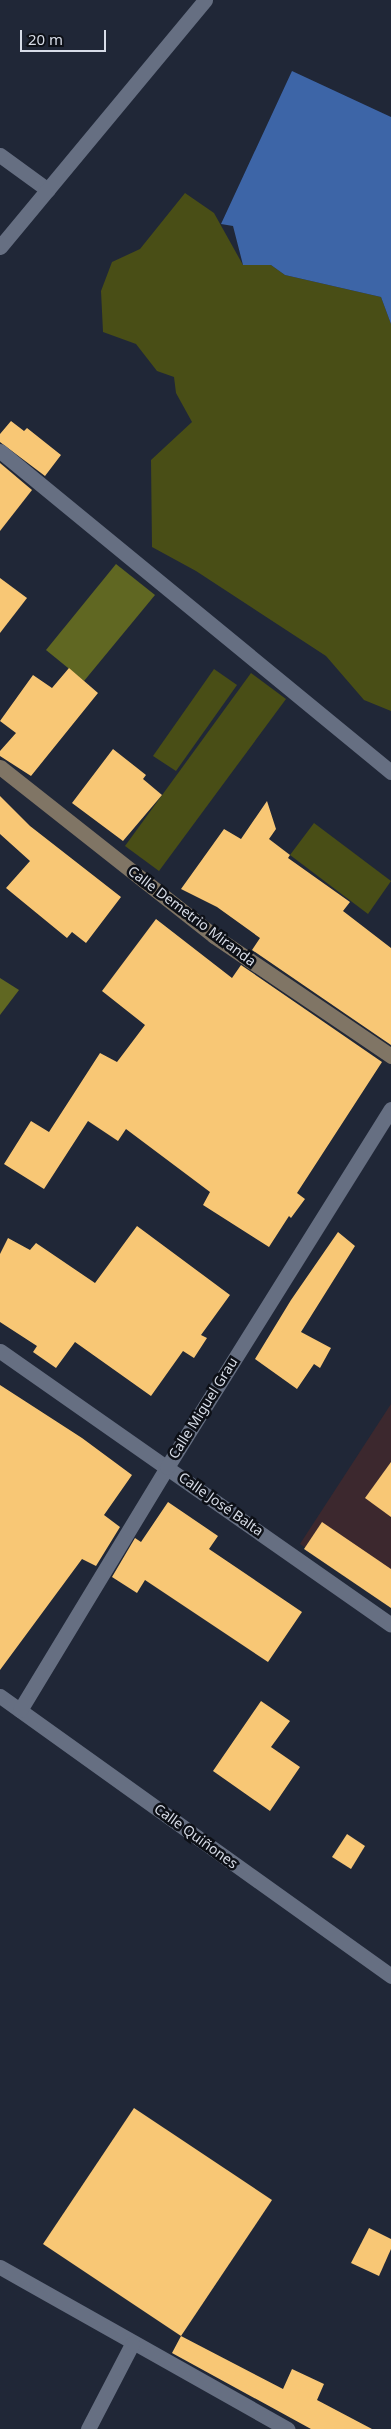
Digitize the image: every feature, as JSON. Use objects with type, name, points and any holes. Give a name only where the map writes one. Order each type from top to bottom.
[{"type":"main road","name":"Calle Demetrio Miranda","points":[[0,767],[214,936],[391,1056]]},
{"type":"street","points":[[0,247],[205,0]]},
{"type":"street","points":[[0,155],[48,190]]},
{"type":"street","points":[[0,451],[391,772]]},
{"type":"street","name":"Calle Miguel Grau","points":[[20,1710],[167,1466],[391,1109]]},
{"type":"street","name":"Calle José Balta","points":[[0,1351],[167,1466],[391,1625]]},
{"type":"street","name":"Calle Quiñones","points":[[0,1696],[391,1976]]},
{"type":"street","points":[[0,2267],[132,2344],[288,2429]]},
{"type":"street","points":[[88,2429],[132,2344]]},
{"type":"shaded area","points":[[391,1404],[391,1606],[300,1544]]},
{"type":"green space","points":[[185,193],[214,213],[243,265],[271,265],[285,275],[381,297],[391,324],[391,711],[364,700],[326,656],[196,571],[152,547],[151,460],[192,422],[176,393],[174,377],[157,371],[136,344],[103,332],[101,291],[112,262],[140,249]]},
{"type":"green space","points":[[116,564],[155,595],[84,681],[46,650]]},
{"type":"green space","points":[[214,669],[237,685],[176,771],[153,756]]},
{"type":"green space","points":[[251,673],[286,699],[159,871],[125,846]]},
{"type":"green space","points":[[314,823],[391,881],[368,914],[290,855]]},
{"type":"green space","points":[[0,978],[19,990],[0,1015]]},
{"type":"water","points":[[292,71],[391,117],[391,324],[381,297],[285,275],[271,265],[243,265],[233,226],[221,224]]},
{"type":"building","points":[[11,421],[24,431],[27,428],[61,455],[45,476],[0,442],[0,434]]},
{"type":"building","points":[[0,463],[32,490],[0,531]]},
{"type":"building","points":[[0,578],[27,598],[0,633]]},
{"type":"building","points":[[69,668],[98,693],[31,776],[0,756],[0,751],[16,733],[0,721],[33,675],[52,688]]},
{"type":"building","points":[[113,749],[146,775],[143,779],[162,795],[123,841],[72,803]]},
{"type":"building","points":[[0,796],[30,826],[121,897],[86,943],[72,932],[67,938],[6,888],[30,861],[0,834]]},
{"type":"building","points":[[267,801],[276,829],[269,839],[290,855],[288,858],[350,902],[343,911],[391,948],[391,1045],[252,950],[260,938],[217,907],[181,889],[224,829],[241,839]]},
{"type":"building","points":[[156,919],[232,978],[241,965],[382,1062],[297,1193],[305,1199],[291,1218],[289,1216],[269,1247],[203,1205],[210,1192],[126,1129],[118,1141],[88,1121],[44,1189],[4,1164],[31,1121],[49,1132],[100,1053],[117,1062],[145,1025],[102,991]]},
{"type":"building","points":[[137,1226],[230,1295],[201,1335],[207,1338],[194,1358],[183,1351],[151,1396],[75,1342],[56,1368],[33,1352],[37,1346],[0,1322],[0,1254],[8,1238],[30,1250],[36,1243],[95,1283]]},
{"type":"building","points":[[338,1232],[355,1246],[301,1332],[331,1348],[320,1368],[314,1364],[297,1389],[255,1359],[291,1300]]},
{"type":"building","points":[[0,1385],[82,1438],[132,1475],[104,1515],[120,1527],[96,1566],[82,1559],[0,1670]]},
{"type":"building","points":[[391,1462],[391,1517],[365,1498]]},
{"type":"building","points":[[168,1502],[218,1536],[209,1549],[302,1612],[268,1662],[145,1580],[137,1593],[112,1577],[135,1538],[141,1542]]},
{"type":"building","points":[[322,1522],[391,1569],[391,1608],[304,1549]]},
{"type":"building","points":[[261,1701],[290,1721],[271,1747],[300,1767],[270,1811],[213,1771]]},
{"type":"building","points":[[347,1834],[365,1846],[351,1869],[332,1857]]},
{"type":"building","points":[[134,2108],[272,2200],[181,2336],[43,2244]]},
{"type":"building","points":[[369,2228],[391,2239],[391,2249],[379,2276],[351,2263]]},
{"type":"building","points":[[181,2336],[283,2389],[292,2369],[324,2384],[317,2400],[372,2429],[311,2429],[172,2353]]}]
